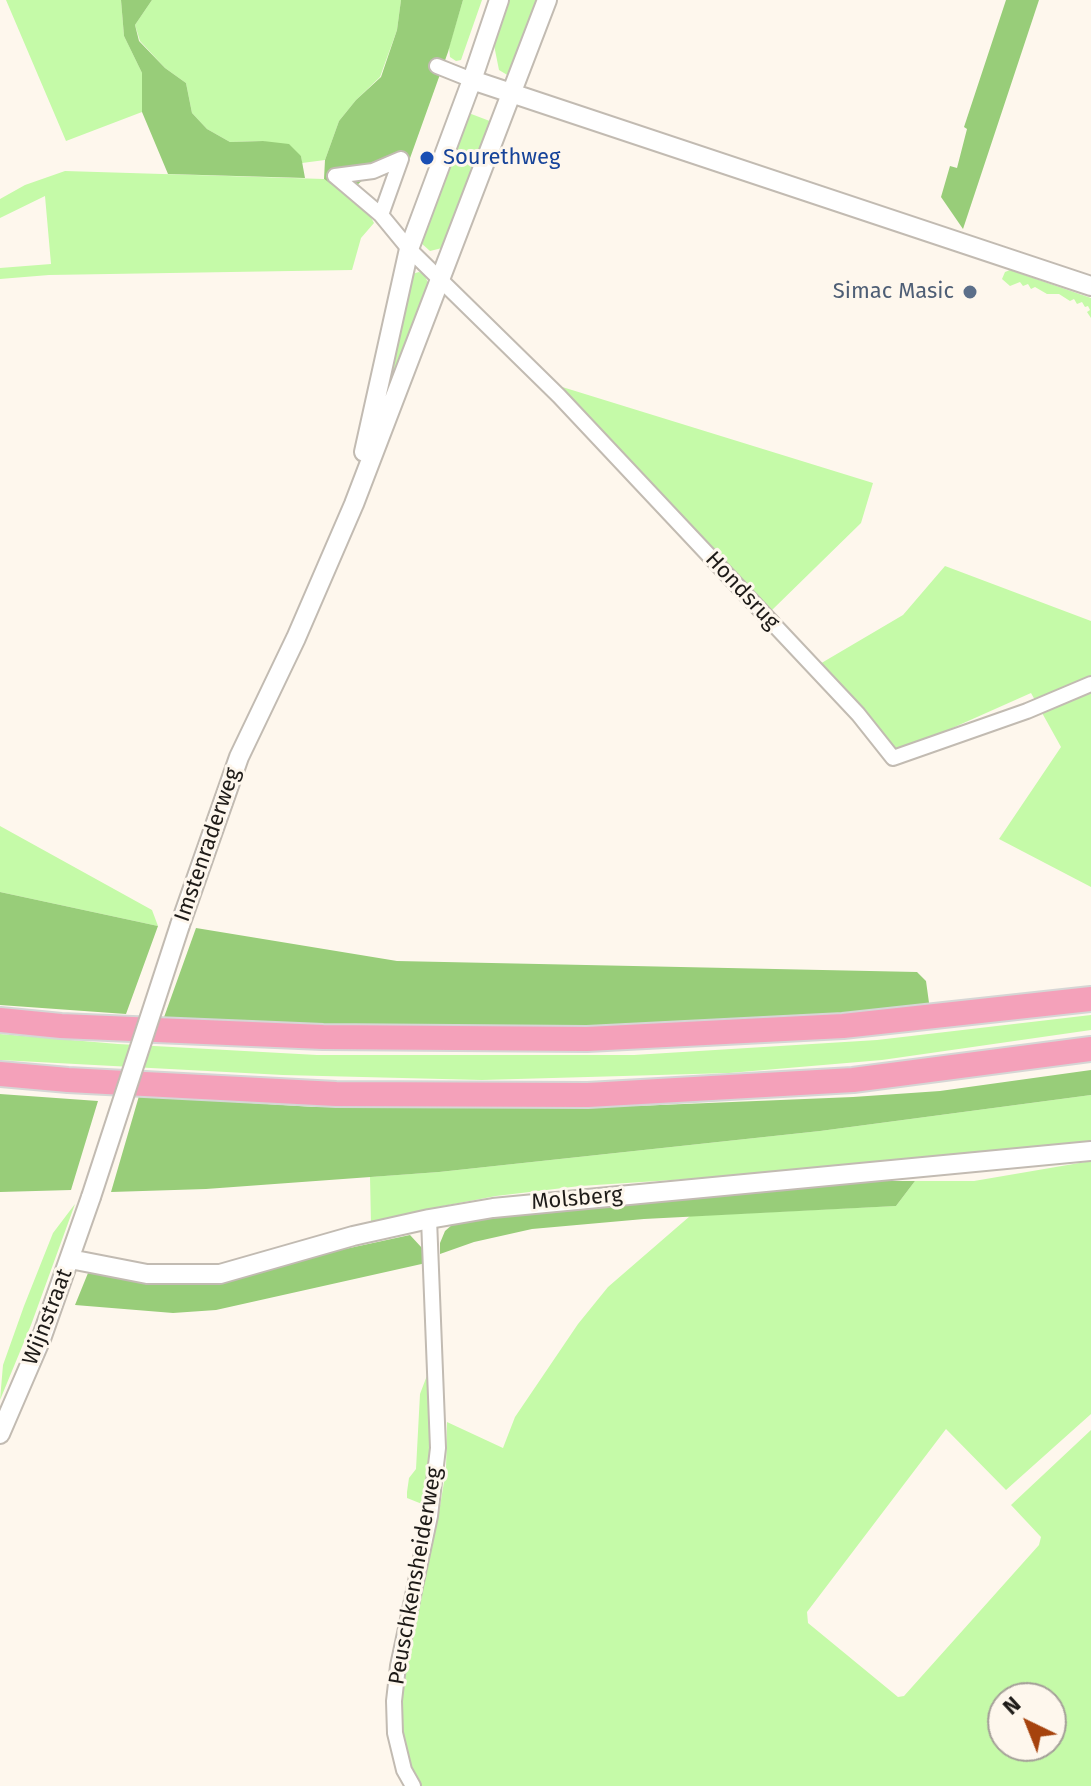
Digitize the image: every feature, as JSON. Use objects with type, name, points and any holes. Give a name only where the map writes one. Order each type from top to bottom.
[{"type":"highway","points":[[0,1020],[61,1026],[323,1037],[587,1039],[843,1026],[1091,999]]},
{"type":"highway","points":[[0,1074],[336,1094],[588,1095],[853,1080],[1091,1049]]},
{"type":"street","name":"Imstenraderweg","points":[[354,504],[382,362],[409,249],[499,0]]},
{"type":"street","name":"Imstenraderweg","points":[[91,1197],[239,757],[296,638],[354,504],[547,0]]},
{"type":"street","points":[[437,66],[1091,286]]},
{"type":"street","points":[[381,215],[401,159],[373,171],[335,176],[381,215],[409,249],[440,277]]},
{"type":"street","name":"Hondsrug","points":[[440,277],[559,396],[858,714],[893,758],[1027,711],[1091,684]]},
{"type":"street","name":"Molsberg","points":[[70,1259],[147,1274],[220,1274],[429,1219],[534,1203],[1091,1151]]},
{"type":"street","name":"Wijnstraat","points":[[0,1434],[41,1339],[91,1197]]},
{"type":"street","name":"Peuschkensheiderweg","points":[[413,1786],[404,1770],[398,1744],[394,1701],[398,1666],[430,1516],[438,1448],[429,1219]]},
{"type":"green space","points":[[6,0],[121,0],[124,36],[142,73],[142,112],[66,141]]},
{"type":"green space","points":[[121,0],[152,0],[135,25],[139,41],[165,68],[186,83],[192,113],[207,129],[230,142],[289,144],[301,156],[305,178],[168,174],[142,112],[142,73],[124,36]]},
{"type":"green space","points":[[152,0],[401,0],[397,30],[380,77],[339,121],[325,160],[302,163],[301,156],[263,141],[230,142],[207,129],[192,113],[186,83],[165,68],[140,41],[135,25]]},
{"type":"green space","points":[[401,0],[463,0],[409,161],[385,160],[346,195],[324,179],[325,160],[339,121],[381,77],[397,30]]},
{"type":"green space","points":[[463,0],[482,0],[461,60],[456,61],[450,57],[449,47]]},
{"type":"green space","points":[[508,0],[543,0],[509,76],[499,70],[494,45]]},
{"type":"green space","points":[[1006,0],[1039,0],[963,229],[941,197],[950,166],[957,168],[967,129],[964,127]]},
{"type":"green space","points":[[466,112],[495,123],[448,240],[442,248],[430,251],[421,243]]},
{"type":"green space","points":[[65,171],[324,179],[367,210],[374,223],[361,238],[352,270],[49,275],[0,279],[0,268],[51,264],[45,196],[0,218],[0,199],[25,185]]},
{"type":"green space","points":[[1010,270],[1091,298],[1091,318],[1087,312],[1090,310],[1088,306],[1085,307],[1082,302],[1077,304],[1074,299],[1070,301],[1059,294],[1047,294],[1035,287],[1031,289],[1028,284],[1023,286],[1020,282],[1010,286],[1002,279],[1005,272]]},
{"type":"green space","points":[[412,274],[424,274],[429,285],[388,394],[385,394]]},
{"type":"green space","points":[[559,386],[873,483],[861,523],[771,611]]},
{"type":"green space","points":[[945,566],[1091,621],[1091,887],[999,839],[1061,747],[1031,693],[894,754],[813,668],[903,615]]},
{"type":"green space","points":[[0,826],[152,910],[158,926],[0,892]]},
{"type":"green space","points":[[0,892],[158,926],[126,1014],[0,1005]]},
{"type":"green space","points":[[196,928],[397,961],[917,972],[926,981],[930,1010],[687,1029],[410,1031],[163,1020]]},
{"type":"green space","points":[[1091,1015],[1091,1030],[882,1060],[729,1073],[482,1080],[283,1075],[0,1060],[0,1034],[317,1055],[634,1055],[877,1040]]},
{"type":"green space","points":[[1091,1070],[1091,1095],[820,1131],[439,1172],[206,1189],[111,1192],[139,1096],[315,1107],[636,1106],[940,1091]]},
{"type":"green space","points":[[0,1094],[98,1101],[71,1190],[0,1192]]},
{"type":"green space","points":[[1091,1095],[1091,1146],[890,1166],[580,1186],[496,1196],[371,1224],[370,1177],[820,1131]]},
{"type":"green space","points":[[1091,1161],[1091,1414],[1006,1490],[946,1429],[807,1612],[808,1623],[898,1697],[904,1696],[1039,1545],[1041,1537],[1011,1505],[1091,1430],[1091,1786],[419,1786],[402,1743],[399,1709],[402,1673],[438,1518],[446,1470],[447,1422],[503,1448],[515,1417],[578,1324],[608,1287],[690,1216],[896,1206],[915,1181],[974,1181]]},
{"type":"green space","points":[[915,1181],[896,1206],[644,1219],[532,1229],[474,1242],[440,1254],[445,1231],[461,1217],[755,1189]]},
{"type":"green space","points":[[75,1204],[0,1400],[3,1365],[24,1306],[53,1233]]},
{"type":"green space","points":[[410,1235],[422,1248],[426,1263],[216,1310],[173,1313],[75,1305],[88,1273],[139,1280],[212,1283],[244,1277],[308,1257]]},
{"type":"green space","points":[[431,1365],[434,1423],[427,1506],[407,1498],[407,1492],[409,1478],[416,1469],[420,1394]]},
{"type":"place","name":"Sourethweg","points":[[427,158]]},
{"type":"place","name":"Simac Masic","points":[[970,292]]}]
